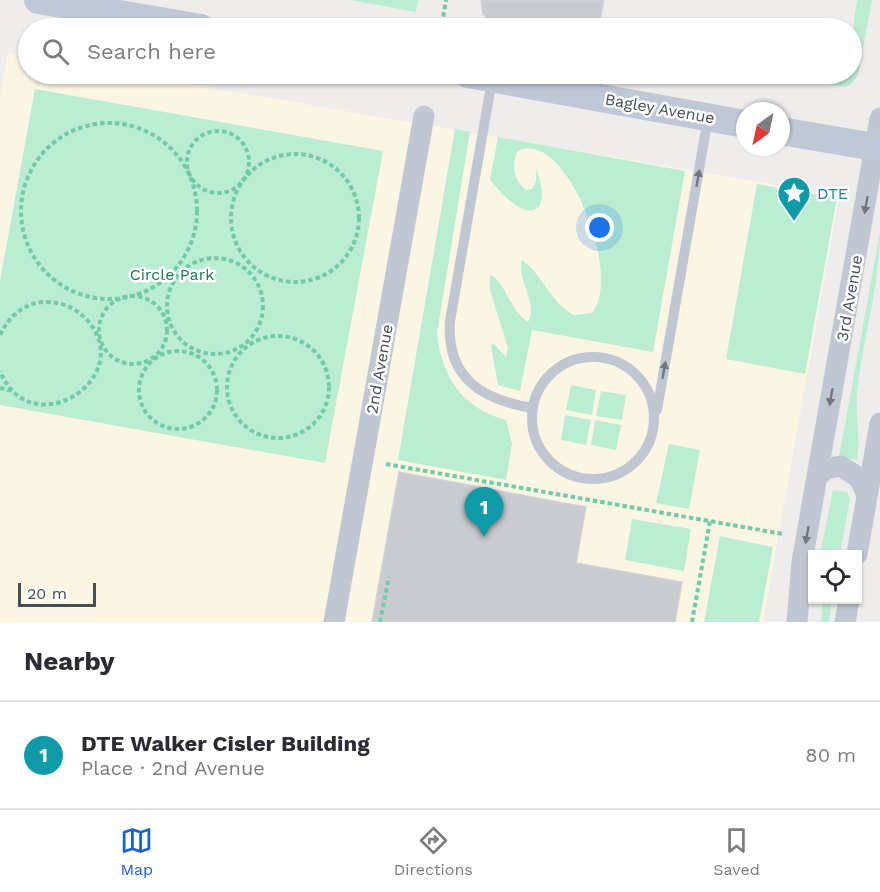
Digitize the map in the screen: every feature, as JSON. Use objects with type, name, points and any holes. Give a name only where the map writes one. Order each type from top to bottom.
[{"type":"street","points":[[39,0],[143,18]]},
{"type":"street","name":"Bagley Avenue","points":[[524,84],[736,122]]},
{"type":"street","name":"2nd Avenue","points":[[334,622],[424,116]]},
{"type":"street","name":"3rd Avenue","points":[[797,622],[802,562],[878,148],[880,118]]},
{"type":"street","points":[[790,133],[878,148]]},
{"type":"street","points":[[858,550],[880,423]]},
{"type":"street","points":[[817,477],[825,469],[841,466],[859,478],[867,495]]},
{"type":"street","points":[[845,622],[848,604]]},
{"type":"lane","points":[[479,84],[450,321],[450,343],[457,365],[472,385],[502,402],[533,408]]},
{"type":"lane","points":[[654,428],[654,408],[642,381],[627,367],[598,357],[578,359],[560,367],[545,380],[533,408],[533,426],[542,452],[562,471],[588,479],[606,478],[631,466],[648,445],[654,428],[708,117]]},
{"type":"path","points":[[443,18],[446,0]]},
{"type":"path","points":[[0,335],[6,323],[21,309],[41,302],[54,302],[80,313],[89,323],[100,341],[113,358],[123,363],[135,364],[152,359],[163,354],[181,351],[192,354],[207,364],[215,380],[217,391],[212,408],[205,418],[190,427],[172,428],[156,422],[147,413],[140,397],[139,386],[145,369],[152,359],[161,349],[165,339],[166,318],[167,299],[175,279],[187,267],[208,258],[230,260],[248,271],[257,282],[262,310],[256,331],[244,346],[233,363],[227,381],[229,400],[237,417],[251,430],[269,437],[294,435],[311,426],[323,410],[329,391],[327,371],[317,354],[301,342],[282,336],[262,338],[244,346],[219,354],[196,350],[177,336],[166,318],[152,302],[130,296],[101,298],[80,294],[54,279],[38,263],[27,244],[21,215],[24,187],[32,167],[45,150],[69,133],[90,125],[118,124],[139,129],[159,139],[179,159],[190,178],[205,190],[219,193],[232,189],[243,180],[261,164],[279,156],[310,156],[329,164],[350,185],[358,204],[359,225],[349,253],[335,268],[308,281],[277,279],[259,270],[238,247],[232,227],[232,206],[243,180],[249,162],[244,146],[232,134],[216,131],[205,133],[192,144],[187,159],[190,178],[196,207],[194,229],[187,250],[170,274],[152,287],[130,296],[109,306],[102,315],[99,327],[100,341],[99,360],[93,378],[86,388],[71,399],[53,404],[28,401],[13,391],[0,388]]},
{"type":"path","points":[[170,274],[175,279]]},
{"type":"path","points":[[0,371],[13,391]]},
{"type":"path","points":[[363,460],[784,534]]},
{"type":"path","points":[[692,622],[710,521]]},
{"type":"path","points":[[380,622],[389,577]]},
{"type":"shaded area","points":[[8,52],[18,54],[18,84],[188,84],[839,196],[763,622],[0,622],[0,95]]},
{"type":"green space","points":[[351,0],[418,0],[416,12]]},
{"type":"green space","points":[[857,0],[872,0],[862,54],[862,18],[854,18]]},
{"type":"green space","points":[[828,84],[852,84],[845,87]]},
{"type":"green space","name":"Circle Park","points":[[35,89],[383,151],[325,463],[0,405],[0,281]]},
{"type":"green space","points":[[455,129],[470,132],[437,333],[439,349],[449,377],[466,399],[491,415],[506,420],[512,444],[506,480],[398,460]]},
{"type":"green space","points":[[498,137],[685,171],[653,352],[532,330],[520,391],[498,385],[491,345],[494,344],[506,357],[508,348],[490,290],[490,275],[500,283],[517,311],[528,322],[531,307],[522,275],[522,260],[558,303],[574,315],[592,313],[600,294],[600,268],[595,238],[584,208],[570,181],[553,160],[536,149],[518,151],[514,161],[516,177],[526,190],[532,189],[536,181],[536,169],[542,195],[541,202],[534,210],[526,210],[511,202],[490,180]]},
{"type":"green space","points":[[757,184],[837,198],[805,374],[726,359]]},
{"type":"green space","points":[[880,232],[877,272],[857,391],[857,460],[839,457]]},
{"type":"green space","points":[[571,385],[596,390],[592,415],[566,410]]},
{"type":"green space","points":[[601,391],[626,395],[622,420],[596,416]]},
{"type":"green space","points":[[565,415],[591,420],[586,445],[561,440]]},
{"type":"green space","points":[[595,420],[621,425],[616,450],[591,445]]},
{"type":"green space","points":[[669,444],[700,450],[689,509],[656,503]]},
{"type":"green space","points":[[833,490],[847,492],[850,498],[841,550],[821,550]]},
{"type":"green space","points":[[632,519],[691,529],[684,571],[625,560]]},
{"type":"green space","points":[[720,536],[773,547],[759,622],[704,622]]},
{"type":"green space","points":[[823,604],[831,604],[829,622],[821,622]]},
{"type":"building","points":[[481,0],[604,0],[601,18],[488,18],[483,14]]},
{"type":"building","points":[[399,472],[586,507],[576,563],[682,582],[675,622],[372,622]]},
{"type":"place","name":"DTE","points":[[794,222]]},
{"type":"place","name":"DTE Walker Cisler Building","points":[[484,537]]}]
